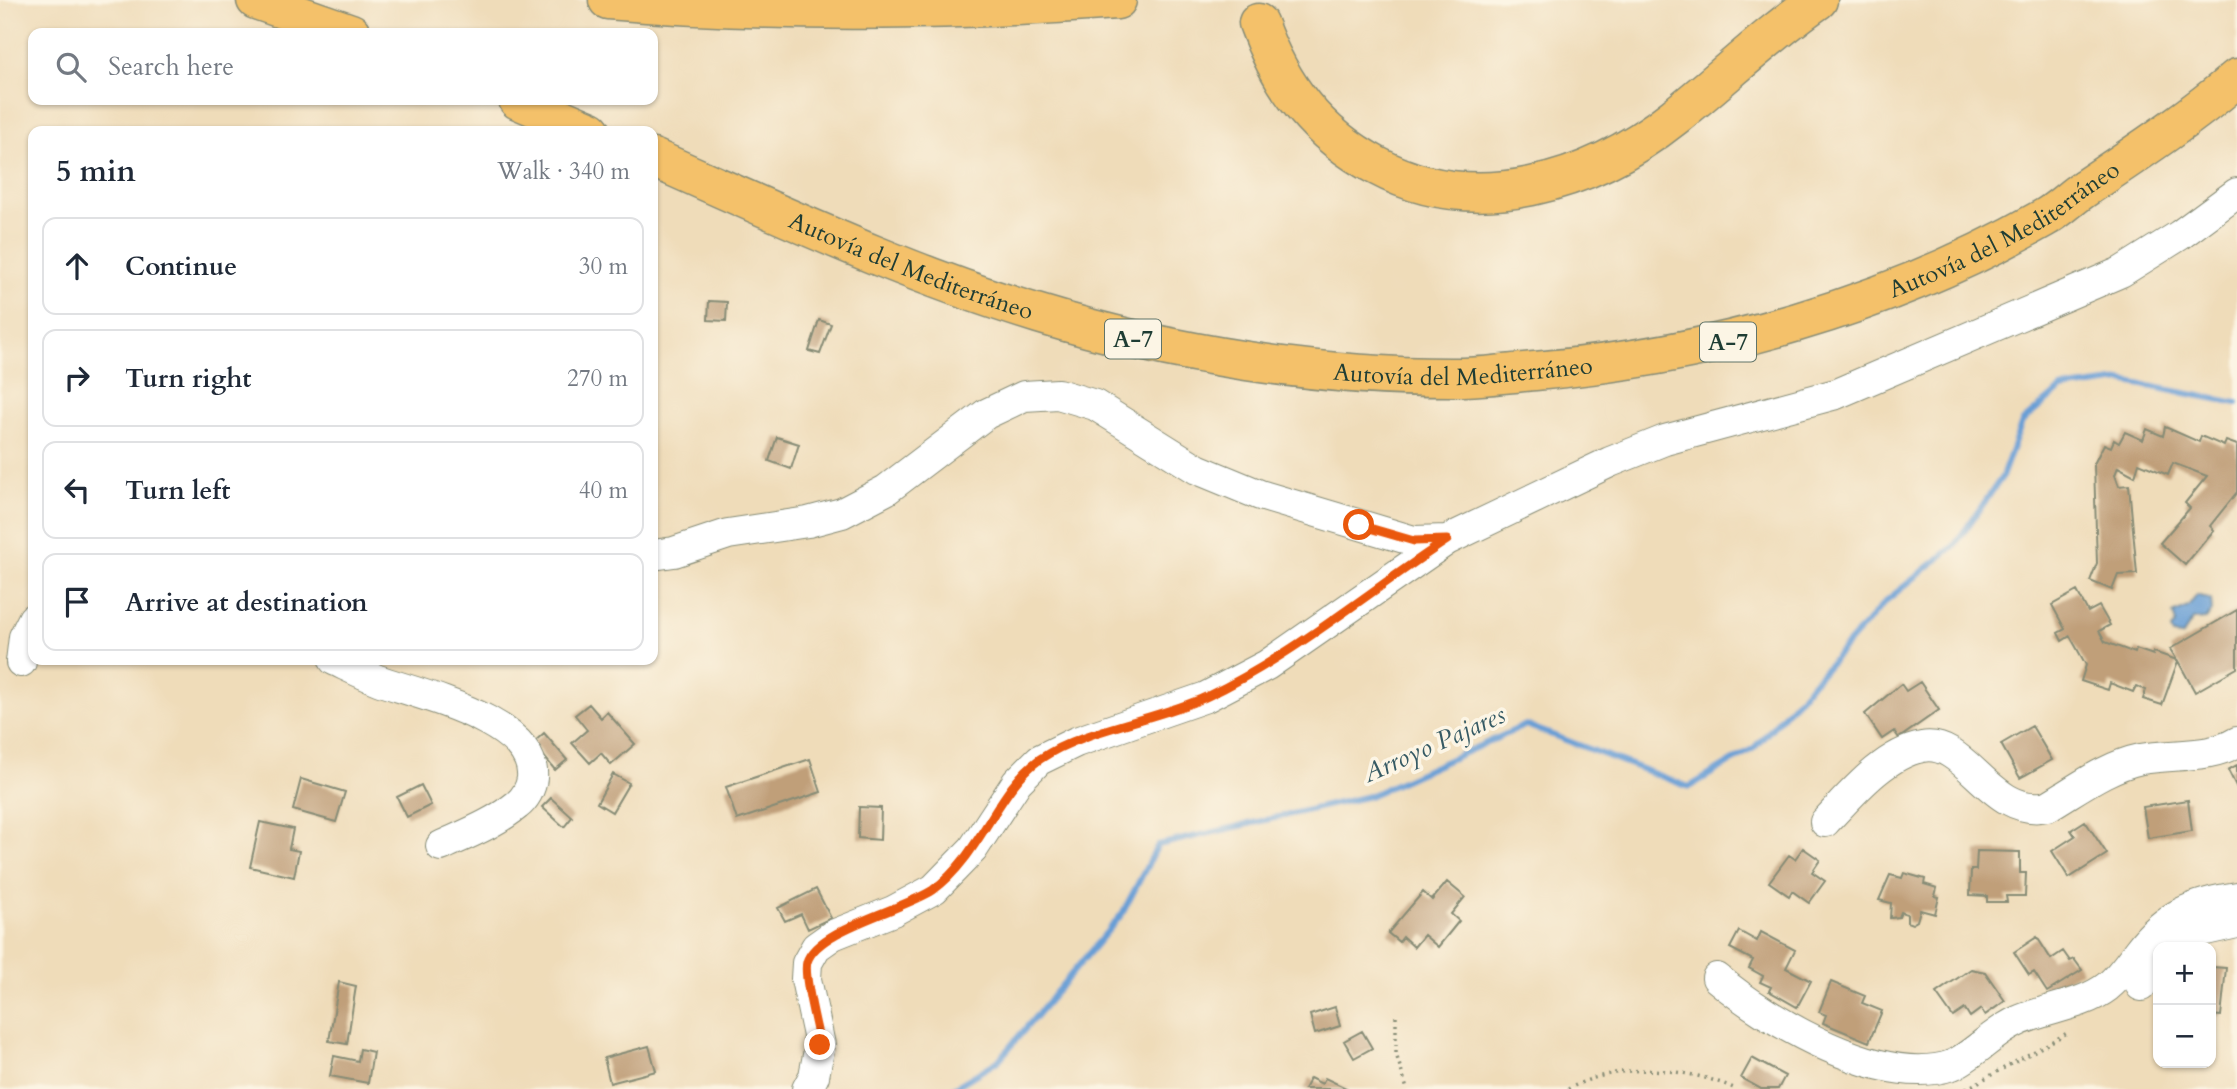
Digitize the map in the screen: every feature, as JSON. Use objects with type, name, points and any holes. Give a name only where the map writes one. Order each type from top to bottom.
[{"type":"highway","points":[[256,0],[337,28]]},
{"type":"highway","points":[[608,0],[827,8],[1057,4],[1117,0]]},
{"type":"highway","points":[[1258,23],[1287,88],[1316,124],[1349,151],[1390,174],[1433,188],[1480,192],[1521,190],[1569,177],[1617,155],[1672,119],[1818,0]]},
{"type":"highway","name":"Autovía del Mediterráneo","points":[[658,160],[889,262],[1039,314],[1153,344],[1276,366],[1460,377],[1599,365],[1732,341],[1838,309],[1968,257],[2048,216],[2147,148],[2237,78]]},
{"type":"highway","points":[[530,105],[579,126]]},
{"type":"highway","points":[[2048,216],[2087,206],[2237,109]]},
{"type":"street","points":[[807,1089],[814,1076],[820,1045],[816,1012],[806,979],[807,963],[816,947],[833,935],[893,911],[934,889],[973,849],[1017,782],[1040,760],[1076,743],[1206,697],[1267,665],[1447,540],[1643,449],[1836,394],[2121,272],[2180,236],[2237,193]]},
{"type":"street","points":[[658,554],[674,552],[728,534],[808,522],[842,513],[886,490],[986,414],[1024,396],[1058,394],[1095,405],[1197,469],[1260,495],[1414,541],[1447,540]]},
{"type":"street","points":[[21,662],[24,637],[28,629]]},
{"type":"street","points":[[345,665],[375,679],[484,717],[516,740],[533,765],[531,786],[519,804],[490,823],[441,846]]},
{"type":"street","points":[[1825,822],[1882,768],[1905,753],[1924,746],[1947,752],[1969,766],[2011,802],[2024,808],[2036,808],[2048,806],[2116,767],[2139,760],[2223,750],[2237,742]]},
{"type":"street","points":[[1717,978],[1748,1004],[1803,1037],[1844,1056],[1927,1071],[1954,1064],[2000,1029],[2106,988],[2156,930],[2179,913],[2205,901],[2237,897]]},
{"type":"street","points":[[2180,942],[2192,933],[2237,923]]},
{"type":"path","points":[[1396,1016],[1396,1054],[1407,1089]]},
{"type":"path","points":[[1966,1089],[2069,1031]]},
{"type":"path","points":[[1568,1089],[1585,1080],[1635,1071],[1681,1071],[1736,1089]]},
{"type":"water","points":[[2197,595],[2211,600],[2212,611],[2206,619],[2193,620],[2182,636],[2173,635],[2171,630],[2176,623],[2173,614],[2188,607]]},
{"type":"building","points":[[709,301],[727,302],[726,321],[708,320]]},
{"type":"building","points":[[819,320],[831,324],[820,354],[809,351]]},
{"type":"building","points":[[2165,427],[2199,442],[2201,436],[2224,446],[2226,441],[2237,445],[2237,492],[2210,526],[2214,530],[2185,565],[2160,543],[2190,508],[2185,503],[2207,476],[2173,463],[2168,475],[2139,463],[2135,476],[2118,467],[2115,475],[2119,486],[2129,485],[2137,574],[2118,575],[2112,590],[2090,581],[2097,563],[2094,464],[2104,444],[2111,447],[2114,440],[2119,443],[2125,432],[2143,440],[2147,429],[2163,436]]},
{"type":"building","points":[[777,437],[799,444],[791,469],[769,461]]},
{"type":"building","points":[[2077,591],[2088,612],[2099,606],[2110,625],[2099,631],[2105,642],[2135,653],[2136,649],[2153,655],[2154,652],[2177,660],[2170,649],[2237,610],[2237,668],[2195,692],[2178,661],[2162,705],[2143,699],[2146,690],[2136,686],[2133,692],[2110,683],[2108,690],[2081,681],[2086,665],[2070,636],[2062,641],[2058,633],[2065,629],[2052,605]]},
{"type":"building","points":[[1920,682],[1939,710],[1899,738],[1894,731],[1882,739],[1865,714],[1901,684],[1906,691]]},
{"type":"building","points":[[589,704],[601,718],[607,712],[635,744],[611,765],[601,753],[590,763],[572,743],[587,730],[575,715]]},
{"type":"building","points":[[2032,726],[2052,760],[2020,778],[2001,744]]},
{"type":"building","points":[[544,733],[567,760],[555,770],[533,743]]},
{"type":"building","points":[[810,759],[821,792],[737,820],[726,787]]},
{"type":"building","points":[[2237,765],[2237,788],[2228,770]]},
{"type":"building","points":[[613,774],[629,783],[612,812],[597,803]]},
{"type":"building","points":[[301,779],[345,792],[336,822],[293,810]]},
{"type":"building","points":[[421,785],[431,805],[407,817],[397,797]]},
{"type":"building","points":[[551,798],[572,817],[564,827],[542,807]]},
{"type":"building","points":[[2188,800],[2192,831],[2148,838],[2143,807]]},
{"type":"building","points":[[859,807],[881,808],[880,840],[858,838]]},
{"type":"building","points":[[2085,821],[2107,854],[2069,878],[2052,851],[2075,836],[2071,830]]},
{"type":"building","points":[[260,822],[293,829],[289,849],[299,851],[294,877],[250,867]]},
{"type":"building","points":[[1803,848],[1820,860],[1812,872],[1825,881],[1809,903],[1792,891],[1789,896],[1769,882],[1789,855],[1795,859]]},
{"type":"building","points":[[1977,851],[2020,852],[2020,873],[2026,873],[2025,896],[2006,896],[2007,902],[1987,902],[1987,896],[1970,895],[1971,870],[1976,870]]},
{"type":"building","points":[[1904,873],[1925,879],[1924,884],[1937,888],[1935,896],[1939,897],[1935,914],[1920,910],[1917,921],[1912,924],[1907,922],[1907,914],[1901,912],[1899,917],[1890,918],[1891,903],[1879,900],[1890,875],[1902,878]]},
{"type":"building","points":[[1447,882],[1465,897],[1451,914],[1459,921],[1438,947],[1424,935],[1414,947],[1403,937],[1399,942],[1388,933],[1423,892],[1432,900]]},
{"type":"building","points":[[816,889],[831,918],[808,929],[801,914],[785,921],[778,908]]},
{"type":"building","points":[[1739,931],[1757,941],[1761,932],[1795,950],[1786,968],[1811,981],[1797,1007],[1769,991],[1771,987],[1760,982],[1763,976],[1749,968],[1753,960],[1730,948]]},
{"type":"building","points":[[2037,937],[2051,959],[2063,951],[2070,961],[2074,959],[2082,970],[2047,992],[2034,972],[2029,975],[2014,952]]},
{"type":"building","points":[[2216,967],[2226,968],[2221,1016],[2216,1016]]},
{"type":"building","points":[[1971,969],[1985,972],[2005,1001],[1985,1015],[1981,1009],[1970,1017],[1965,1009],[1953,1017],[1936,993]]},
{"type":"building","points":[[339,982],[356,986],[347,1044],[329,1041]]},
{"type":"building","points":[[1831,982],[1865,996],[1862,1003],[1882,1011],[1869,1042],[1823,1023],[1826,1015],[1819,1012]]},
{"type":"building","points":[[1335,1007],[1340,1026],[1315,1034],[1310,1015]]},
{"type":"building","points":[[1362,1031],[1372,1048],[1354,1058],[1344,1041]]},
{"type":"building","points":[[649,1046],[656,1071],[610,1083],[604,1058]]},
{"type":"building","points":[[360,1049],[373,1052],[368,1083],[330,1076],[334,1056],[358,1061]]},
{"type":"building","points":[[1752,1058],[1785,1076],[1778,1089],[1761,1089],[1741,1078]]},
{"type":"building","points":[[1310,1078],[1322,1084],[1325,1078],[1348,1089],[1304,1089]]},
{"type":"waterway","name":"Arroyo Pajares","points":[[952,1089],[998,1061],[1122,914],[1158,845],[1369,796],[1526,725],[1689,787],[1754,748],[1887,600],[1954,546],[2002,477],[2022,422],[2061,389],[2122,381],[2237,403]]},
{"type":"route","points":[[820,1045],[816,1012],[806,979],[807,963],[816,947],[833,935],[893,911],[934,889],[973,849],[1017,782],[1040,760],[1076,743],[1206,697],[1267,665],[1447,540],[1414,541],[1359,525]]}]
